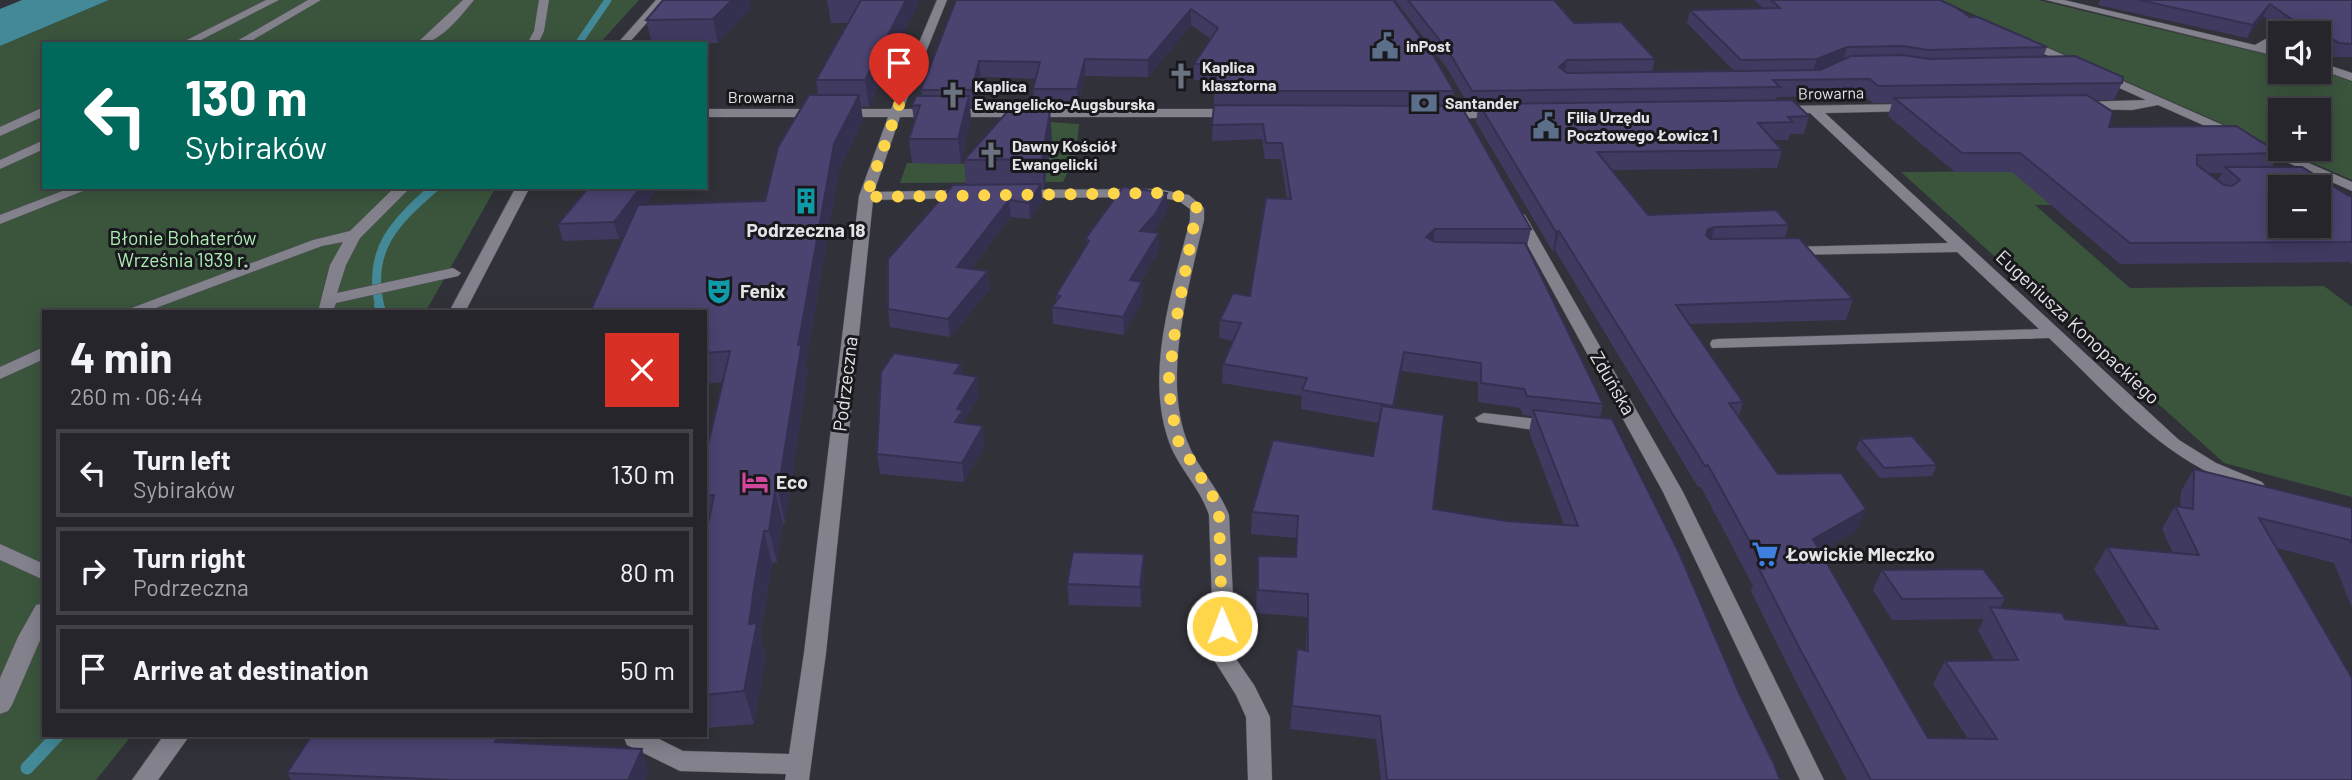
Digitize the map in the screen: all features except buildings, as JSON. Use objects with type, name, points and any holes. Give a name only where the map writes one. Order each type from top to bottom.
[{"type":"street","points":[[188,42],[274,0]]},
{"type":"street","points":[[241,42],[316,0]]},
{"type":"street","points":[[424,42],[440,30],[469,0]]},
{"type":"street","points":[[533,42],[541,28],[539,12],[544,0]]},
{"type":"street","points":[[624,42],[662,0]]},
{"type":"street","name":"Podrzeczna","points":[[798,772],[815,653],[866,197],[896,113],[942,0]]},
{"type":"street","points":[[2051,0],[2268,51]]},
{"type":"street","points":[[2017,39],[2324,175]]},
{"type":"street","points":[[2256,48],[2268,41]]},
{"type":"street","points":[[2051,69],[2080,66]]},
{"type":"street","points":[[2331,69],[2352,76]]},
{"type":"street","points":[[2101,119],[2076,106],[2132,106],[2160,101]]},
{"type":"street","name":"Browarna","points":[[1772,110],[1924,108]]},
{"type":"street","name":"Eugeniusza Konopackiego","points":[[1813,109],[2172,444],[2209,467],[2243,483],[2267,489]]},
{"type":"street","points":[[0,132],[42,112]]},
{"type":"street","name":"Browarna","points":[[707,113],[1247,113]]},
{"type":"street","points":[[1425,115],[1507,114]]},
{"type":"street","points":[[0,165],[42,145]]},
{"type":"street","points":[[2331,178],[2352,187]]},
{"type":"street","points":[[0,219],[81,189]]},
{"type":"street","points":[[327,306],[332,277],[354,235],[402,189]]},
{"type":"street","points":[[458,310],[522,189]]},
{"type":"street","points":[[866,197],[1157,193],[1177,195],[1190,200],[1197,208],[1177,316],[1168,386],[1177,439],[1215,500],[1219,514],[1225,660],[1246,691],[1258,716],[1261,780]]},
{"type":"street","name":"Zduńska","points":[[1507,194],[1533,254],[1642,433],[1812,780]]},
{"type":"street","points":[[134,310],[318,243],[354,235]]},
{"type":"street","points":[[1766,252],[1962,247]]},
{"type":"street","points":[[327,306],[359,292],[453,273]]},
{"type":"street","points":[[1718,344],[2053,334]]},
{"type":"street","points":[[0,374],[42,353]]},
{"type":"street","points":[[1484,418],[1571,429]]},
{"type":"street","points":[[1619,432],[1642,433]]},
{"type":"street","points":[[0,551],[42,572]]},
{"type":"street","points":[[0,705],[29,637],[42,614]]},
{"type":"street","points":[[144,780],[176,737]]},
{"type":"street","points":[[635,737],[680,761],[798,772]]},
{"type":"green space","name":"Błonie Bohaterów Września 1939 r.","points":[[109,0],[639,0],[601,42],[42,42],[42,189],[495,189],[427,310],[42,310],[42,737],[130,737],[96,780],[0,780],[0,46]]},
{"type":"green space","points":[[1941,0],[2038,0],[2268,55],[2268,84],[2331,84],[2331,74],[2352,82],[2352,180],[2308,161],[2331,161],[2331,98],[2268,98],[2268,144]]},
{"type":"green space","points":[[1049,122],[1079,124],[1076,154],[1063,182],[900,183],[907,163],[1025,164]]},
{"type":"green space","points":[[2160,170],[2204,203],[2035,205],[2130,288],[2324,286],[2352,307],[2352,497],[2224,463],[1901,172]]},
{"type":"water","points":[[22,0],[109,0],[0,46],[0,9]]},
{"type":"waterway","points":[[579,42],[608,0]]},
{"type":"waterway","points":[[380,307],[377,269],[387,239],[396,225],[433,189]]},
{"type":"waterway","points":[[379,305],[380,310]]},
{"type":"waterway","points":[[27,768],[56,737]]},
{"type":"place","name":"inPost","points":[[1385,46]]},
{"type":"place","name":"Kaplica klasztorna","points":[[1181,76]]},
{"type":"place","name":"Kaplica Ewangelicko-Augsburska","points":[[953,95]]},
{"type":"place","name":"Santander","points":[[1424,103]]},
{"type":"place","name":"Filia Urzędu Pocztowego Łowicz 1","points":[[1546,126]]},
{"type":"place","name":"Dawny Kościół Ewangelicki","points":[[991,155]]},
{"type":"place","name":"Podrzeczna 18","points":[[806,201]]},
{"type":"place","name":"Fenix","points":[[719,291]]},
{"type":"place","name":"Eco","points":[[755,482]]},
{"type":"place","name":"Łowickie Mleczko","points":[[1765,554]]},
{"type":"route","points":[[899,105],[866,197],[895,194],[1157,193],[1177,195],[1190,200],[1197,208],[1197,220],[1177,316],[1168,386],[1177,439],[1215,500],[1219,514],[1222,626]]}]
